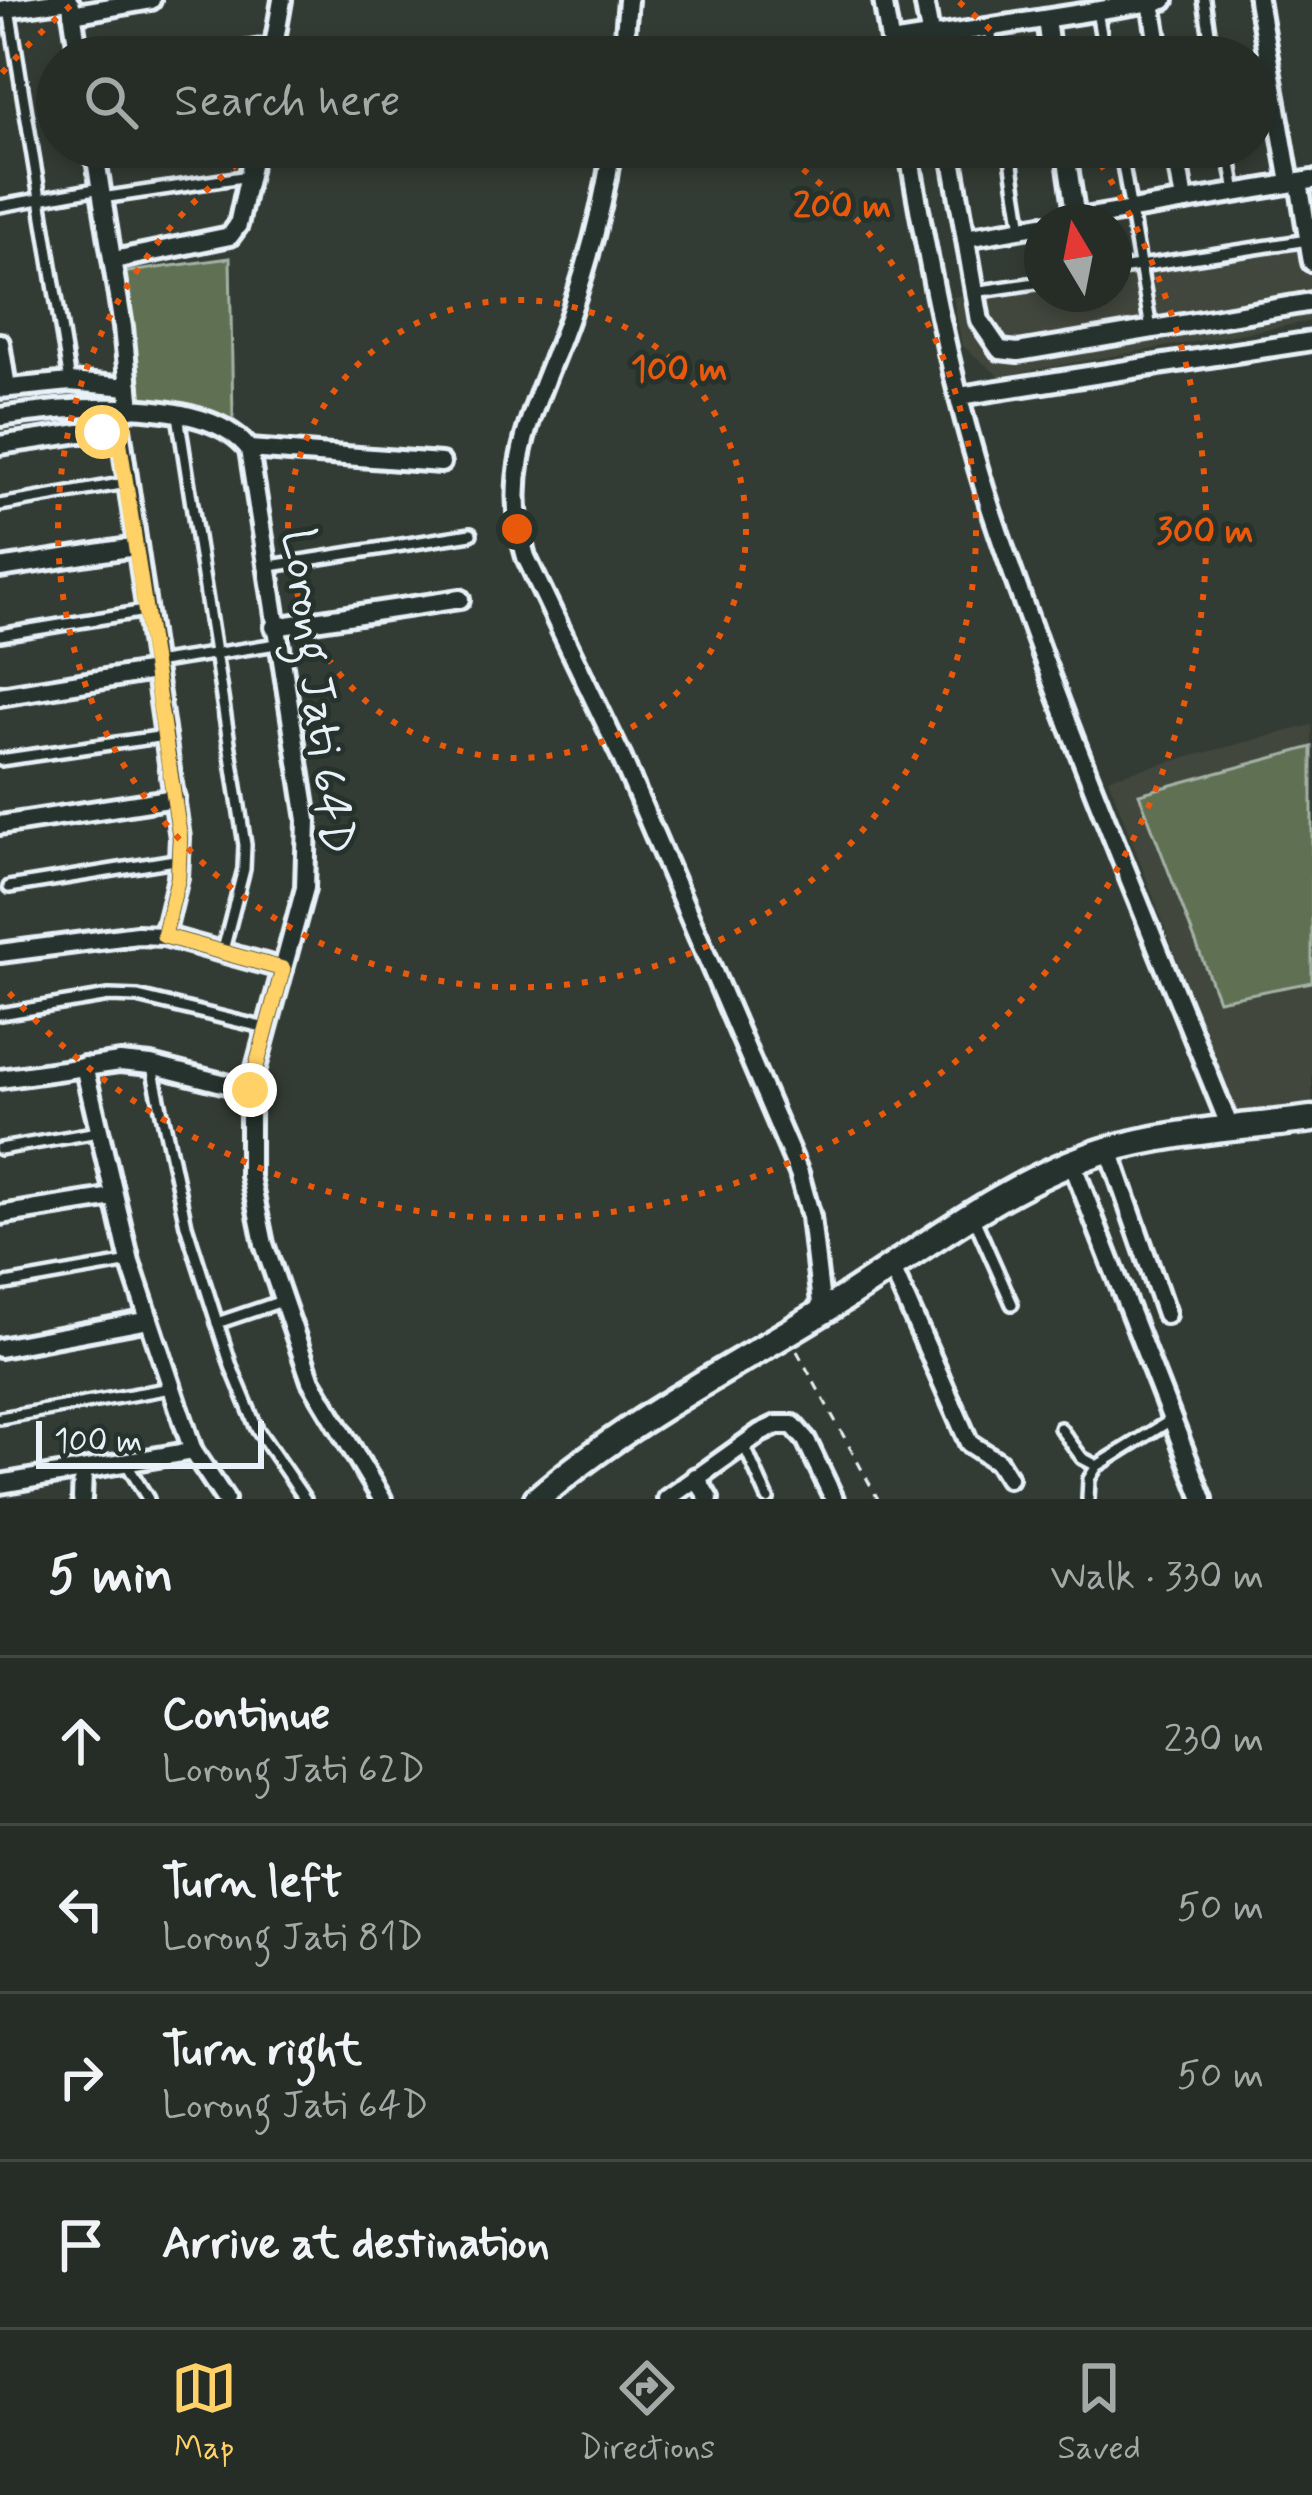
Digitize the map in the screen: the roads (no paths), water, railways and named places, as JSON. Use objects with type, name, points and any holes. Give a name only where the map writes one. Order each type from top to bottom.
[{"type":"main road","points":[[537,1499],[658,1409],[973,1216],[1072,1162],[1109,1150],[1312,1119]]},
{"type":"street","points":[[4,9],[152,0]]},
{"type":"street","points":[[276,36],[282,0]]},
{"type":"street","points":[[625,36],[628,0]]},
{"type":"street","points":[[884,0],[890,36]]},
{"type":"street","points":[[924,0],[931,36]]},
{"type":"street","points":[[1258,0],[1266,36]]},
{"type":"street","points":[[938,36],[1155,1],[1158,36]]},
{"type":"street","points":[[70,5],[75,36]]},
{"type":"street","points":[[1046,19],[1049,36]]},
{"type":"street","points":[[1276,78],[1312,262]]},
{"type":"street","points":[[98,168],[129,386],[118,432],[181,860],[164,936]]},
{"type":"street","points":[[113,260],[230,236],[238,225],[251,168]]},
{"type":"street","points":[[608,168],[595,235],[526,431],[514,488],[515,523],[526,557],[621,756],[799,1173],[811,1217],[822,1312]]},
{"type":"street","points":[[912,168],[960,396],[992,512],[1084,763],[1231,1130]]},
{"type":"street","points":[[954,168],[980,322],[1000,350],[1018,352],[1312,302]]},
{"type":"street","points":[[1066,168],[1067,204]]},
{"type":"street","points":[[1178,168],[1184,201]]},
{"type":"street","points":[[1132,210],[1300,182]]},
{"type":"street","points":[[966,238],[1022,228]]},
{"type":"street","points":[[960,396],[1312,341]]},
{"type":"street","points":[[0,343],[4,389],[70,382],[129,386]]},
{"type":"street","points":[[0,417],[56,409],[124,409],[218,424],[243,443],[441,464]]},
{"type":"street","points":[[0,445],[118,432]]},
{"type":"street","name":"Lorong Jati 64D","points":[[243,443],[304,801],[308,858],[250,1090],[250,1176],[263,1244],[311,1381],[382,1499]]},
{"type":"street","points":[[0,568],[135,547]]},
{"type":"street","points":[[276,635],[460,599]]},
{"type":"street","points":[[0,696],[154,667]]},
{"type":"street","points":[[0,825],[175,798]]},
{"type":"street","points":[[0,953],[164,936],[283,969]]},
{"type":"street","points":[[0,1079],[120,1062],[250,1090]]},
{"type":"street","points":[[84,1066],[130,1262],[193,1451],[224,1499]]},
{"type":"street","points":[[1109,1150],[1166,1314]]},
{"type":"street","points":[[1072,1162],[1203,1499]]},
{"type":"street","points":[[0,1215],[113,1197]]},
{"type":"street","points":[[892,1268],[969,1443],[998,1462],[1008,1478]]},
{"type":"street","points":[[0,1348],[149,1320]]},
{"type":"street","points":[[667,1499],[777,1425],[793,1425],[806,1440],[834,1499]]},
{"type":"street","points":[[0,1484],[193,1451]]},
{"type":"street","points":[[82,1499],[83,1471]]},
{"type":"street","points":[[696,1477],[709,1499]]},
{"type":"lane","points":[[1204,0],[1210,36]]},
{"type":"lane","points":[[4,9],[70,382]]},
{"type":"lane","points":[[1096,11],[1101,36]]},
{"type":"lane","points":[[990,28],[991,36]]},
{"type":"lane","points":[[1012,168],[1022,228]]},
{"type":"lane","points":[[1124,168],[1130,204]]},
{"type":"lane","points":[[1232,168],[1236,193]]},
{"type":"lane","points":[[0,206],[249,176]]},
{"type":"lane","points":[[1132,216],[1151,329]]},
{"type":"lane","points":[[1132,267],[1308,240]]},
{"type":"lane","points":[[974,292],[1024,284]]},
{"type":"lane","points":[[178,416],[245,844],[244,869],[223,950]]},
{"type":"lane","points":[[0,505],[126,484]]},
{"type":"lane","points":[[264,567],[471,534]]},
{"type":"lane","points":[[0,635],[145,611]]},
{"type":"lane","points":[[154,667],[276,635]]},
{"type":"lane","points":[[0,760],[165,736]]},
{"type":"lane","points":[[9,887],[181,860]]},
{"type":"lane","points":[[0,1014],[109,996],[138,997],[266,1028]]},
{"type":"lane","points":[[151,1065],[186,1225],[217,1322],[257,1429],[305,1499]]},
{"type":"lane","points":[[0,1149],[98,1132]]},
{"type":"lane","points":[[973,1216],[1012,1304]]},
{"type":"lane","points":[[0,1285],[130,1262]]},
{"type":"lane","points":[[217,1322],[282,1301]]},
{"type":"lane","points":[[0,1418],[171,1388]]},
{"type":"lane","points":[[1088,1499],[1089,1479],[1097,1466],[1171,1420]]},
{"type":"lane","points":[[1060,1428],[1082,1458],[1097,1466]]},
{"type":"lane","points":[[744,1445],[768,1499]]},
{"type":"lane","points":[[125,1463],[148,1499]]}]
